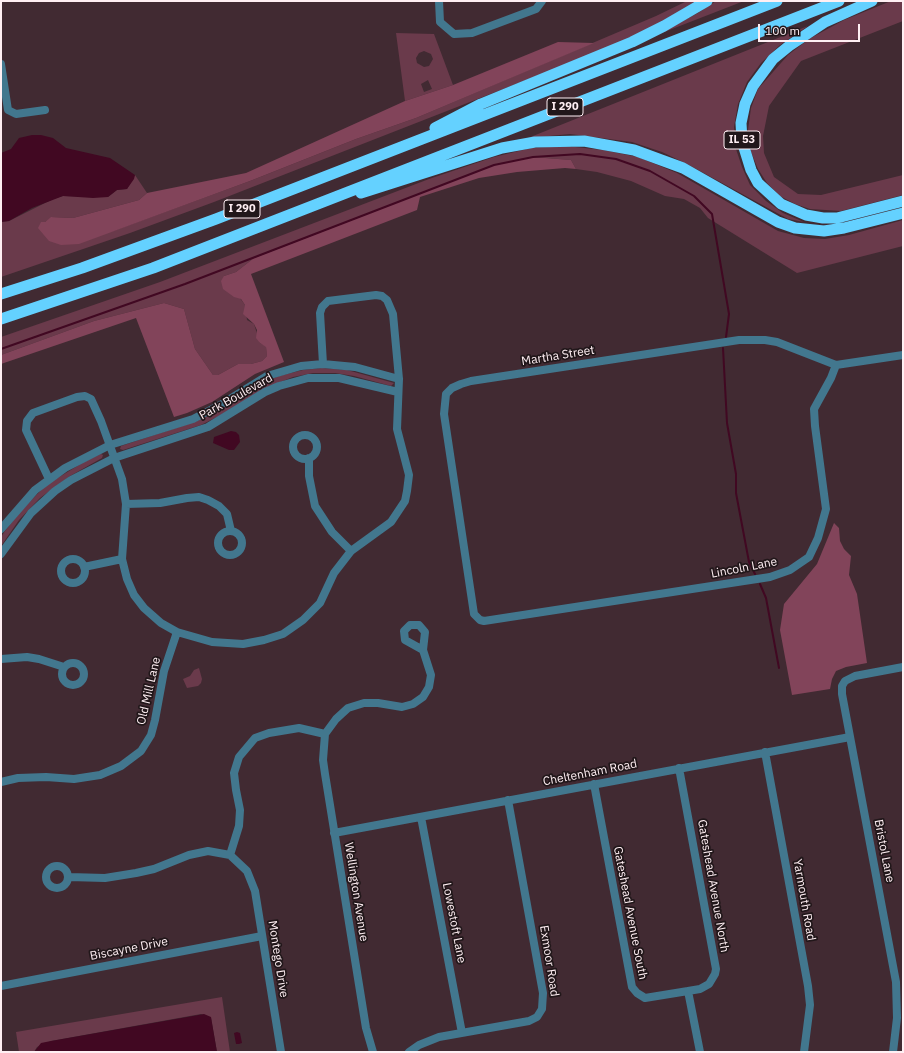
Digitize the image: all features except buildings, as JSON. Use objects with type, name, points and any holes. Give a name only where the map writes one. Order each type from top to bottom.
[{"type":"highway","points":[[401,146],[481,104],[632,42],[664,26],[707,1]]},
{"type":"highway","name":"I 290","points":[[1,294],[82,268],[216,219],[777,1]]},
{"type":"highway","name":"I 290","points":[[1,319],[153,268],[839,1]]},
{"type":"highway","name":"IL 53","points":[[872,1],[824,22],[789,46],[773,60],[753,86],[745,104],[741,123],[742,141],[751,170],[758,183],[781,204],[806,215],[823,218],[836,218],[903,201]]},
{"type":"highway","points":[[291,214],[399,182],[502,148],[535,142],[584,141],[634,150],[683,168],[778,222],[795,228],[824,231],[844,228],[903,213]]},
{"type":"street","points":[[440,1],[440,22],[454,34],[472,33],[536,9],[542,1]]},
{"type":"street","points":[[1,64],[8,110],[16,114],[46,110]]},
{"type":"street","points":[[49,479],[26,430],[27,421],[32,413],[77,397],[85,396],[94,403],[122,479],[126,504],[122,559],[127,579],[134,595],[144,608],[161,623],[177,632],[220,643],[244,644],[283,634],[303,620],[320,603],[334,573],[351,551],[391,522],[405,501],[409,475],[397,429],[399,379],[393,314],[391,306],[382,296],[328,301],[322,307],[320,313],[323,364]]},
{"type":"street","name":"Martha Street","points":[[480,620],[474,614],[471,606],[444,414],[446,394],[452,388],[471,381],[739,340],[765,340],[777,342],[836,365],[903,355]]},
{"type":"street","name":"Park Boulevard","points":[[1,529],[21,504],[49,479],[76,462],[110,445],[193,419],[222,404],[267,376],[301,366],[323,364],[355,366],[399,379]]},
{"type":"street","name":"Lincoln Lane","points":[[480,620],[770,577],[790,570],[809,557],[818,538],[826,509],[814,409],[831,378],[836,365]]},
{"type":"street","name":"Park Boulevard","points":[[1,554],[31,513],[55,491],[92,468],[114,458],[208,427],[265,392],[292,382],[315,378],[339,378],[398,392]]},
{"type":"street","points":[[309,458],[309,476],[315,506],[332,532],[351,551]]},
{"type":"street","points":[[126,504],[160,503],[198,497],[219,506],[227,514],[230,531]]},
{"type":"street","points":[[84,567],[122,559]]},
{"type":"street","name":"Old Mill Lane","points":[[1,782],[18,778],[46,777],[74,779],[100,775],[121,766],[141,751],[151,735],[156,720],[164,671],[177,632]]},
{"type":"street","points":[[68,877],[105,878],[154,869],[189,855],[208,851],[230,854],[239,826],[240,810],[234,773],[240,757],[246,747],[256,738],[298,728],[325,734],[336,719],[348,708],[364,703],[378,702],[402,707],[413,704],[423,697],[429,687],[432,675],[422,650]]},
{"type":"street","points":[[1,659],[15,656],[27,657],[39,659],[64,667]]},
{"type":"street","name":"Bristol Lane","points":[[893,1052],[897,1018],[896,982],[842,694],[842,686],[845,681],[855,676],[903,667]]},
{"type":"street","name":"Wellington Avenue","points":[[325,734],[323,760],[334,833],[366,1028],[373,1052]]},
{"type":"street","name":"Cheltenham Road","points":[[334,833],[850,737]]},
{"type":"street","name":"Yarmouth Road","points":[[765,752],[808,986],[810,1005],[804,1052]]},
{"type":"street","name":"Gateshead Avenue North","points":[[679,768],[716,969],[715,974],[709,984],[700,989],[688,991]]},
{"type":"street","name":"Gateshead Avenue South","points":[[594,784],[632,987],[637,993],[646,998],[688,991]]},
{"type":"street","name":"Exmoor Road","points":[[409,1052],[429,1041],[462,1033],[529,1021],[539,1014],[544,1004],[508,800]]},
{"type":"street","name":"Lowestoft Lane","points":[[421,817],[462,1033]]},
{"type":"street","name":"Montego Drive","points":[[230,854],[247,871],[255,892],[281,1052]]},
{"type":"street","name":"Biscayne Drive","points":[[1,986],[262,936]]},
{"type":"street","points":[[688,991],[700,1052]]},
{"type":"shaded area","points":[[687,1],[698,1],[641,33],[580,59],[214,202],[130,233],[1,277],[1,222],[9,221],[53,199],[63,196],[108,197],[117,190],[127,189],[135,175],[147,193],[139,200],[73,218],[52,217],[45,222],[113,231],[250,181],[356,139],[416,118],[656,16]]},
{"type":"shaded area","points":[[716,1],[744,1],[654,36],[698,13]]},
{"type":"shaded area","points":[[891,1],[903,1],[903,21],[801,61],[769,106],[763,136],[764,153],[774,177],[798,194],[821,195],[903,175],[903,195],[841,211],[810,209],[795,204],[780,196],[767,183],[758,169],[751,152],[748,130],[751,108],[758,89],[788,55],[809,39],[844,20]]},
{"type":"shaded area","points":[[808,26],[780,45],[761,63],[747,82],[738,104],[734,127],[736,149],[750,185],[766,201],[783,213],[804,222],[788,219],[689,165],[662,152],[632,142],[570,134],[528,138]]},
{"type":"shaded area","points":[[396,33],[434,34],[453,85],[405,101]],"holes":[[[424,51],[431,54],[433,59],[429,66],[424,67],[417,63],[416,58],[419,53]],[[428,80],[432,89],[424,92],[421,84]]]},
{"type":"shaded area","points":[[558,42],[594,43],[416,118],[356,139],[250,181],[79,244],[61,245],[49,241],[38,228],[41,222],[45,222],[51,217],[73,218],[139,200],[147,193],[246,173],[405,101],[453,85]]},
{"type":"shaded area","points":[[32,135],[41,135],[53,138],[66,148],[110,158],[135,175],[134,179],[127,189],[117,190],[108,197],[93,198],[63,196],[32,208],[9,221],[1,222],[1,153],[11,149],[19,138]]},
{"type":"shaded area","points":[[566,146],[603,150],[638,157],[677,173],[778,231],[804,238],[825,239],[849,235],[903,220],[903,246],[797,273],[708,218],[700,208],[684,199],[665,196],[631,181],[597,172],[576,169],[571,160],[533,157],[494,165],[254,258],[236,272],[224,276],[245,305],[247,320],[254,324],[260,343],[266,346],[267,356],[262,361],[251,364],[238,364],[218,375],[213,375],[195,349],[184,309],[164,303],[94,321],[1,355],[1,337],[160,282],[429,179],[494,157],[531,148]]},
{"type":"shaded area","points":[[533,157],[571,160],[576,169],[565,168],[517,172],[479,178],[420,197],[417,210],[251,274],[284,362],[255,374],[212,402],[187,413],[174,417],[136,318],[1,364],[1,355],[94,321],[164,303],[184,309],[195,349],[213,375],[218,375],[238,364],[251,364],[262,361],[267,356],[266,347],[256,338],[257,330],[254,324],[243,314],[245,305],[241,299],[234,297],[223,289],[221,281],[224,276],[236,272],[254,258],[494,165]]},
{"type":"shaded area","points":[[322,368],[347,370],[394,383],[391,386],[354,376],[335,373],[313,373],[293,377],[265,388],[219,416],[201,425],[123,450],[120,449],[121,446],[197,421],[223,408],[264,382],[279,376],[303,370]]},
{"type":"shaded area","points":[[231,431],[236,432],[239,435],[240,442],[234,450],[229,450],[213,443],[214,437]]},
{"type":"shaded area","points":[[101,454],[103,455],[102,458],[70,476],[40,498],[19,520],[1,546],[1,537],[5,531],[19,513],[46,485],[84,462]]},
{"type":"shaded area","points":[[834,523],[839,528],[840,541],[844,549],[851,556],[849,575],[857,594],[867,663],[846,667],[836,671],[832,679],[830,689],[792,695],[780,630],[784,604],[817,564]]},
{"type":"shaded area","points":[[199,668],[202,679],[201,683],[198,686],[187,688],[183,679],[190,676],[194,670]]},
{"type":"shaded area","points":[[222,997],[230,1052],[217,1052],[211,1018],[201,1014],[51,1041],[37,1047],[34,1052],[19,1052],[16,1032]]},
{"type":"shaded area","points":[[204,1014],[211,1017],[217,1052],[34,1052],[41,1043]]},
{"type":"shaded area","points":[[234,1033],[240,1033],[242,1043],[239,1044],[236,1044]]},
{"type":"waterway","points":[[1,349],[185,284],[494,165],[533,157],[580,154],[616,159],[650,171],[694,196],[712,214],[729,314],[726,337]]},
{"type":"waterway","points":[[723,348],[727,423],[736,474],[736,493],[749,562],[755,574]]},
{"type":"waterway","points":[[760,584],[766,598],[779,668]]}]
